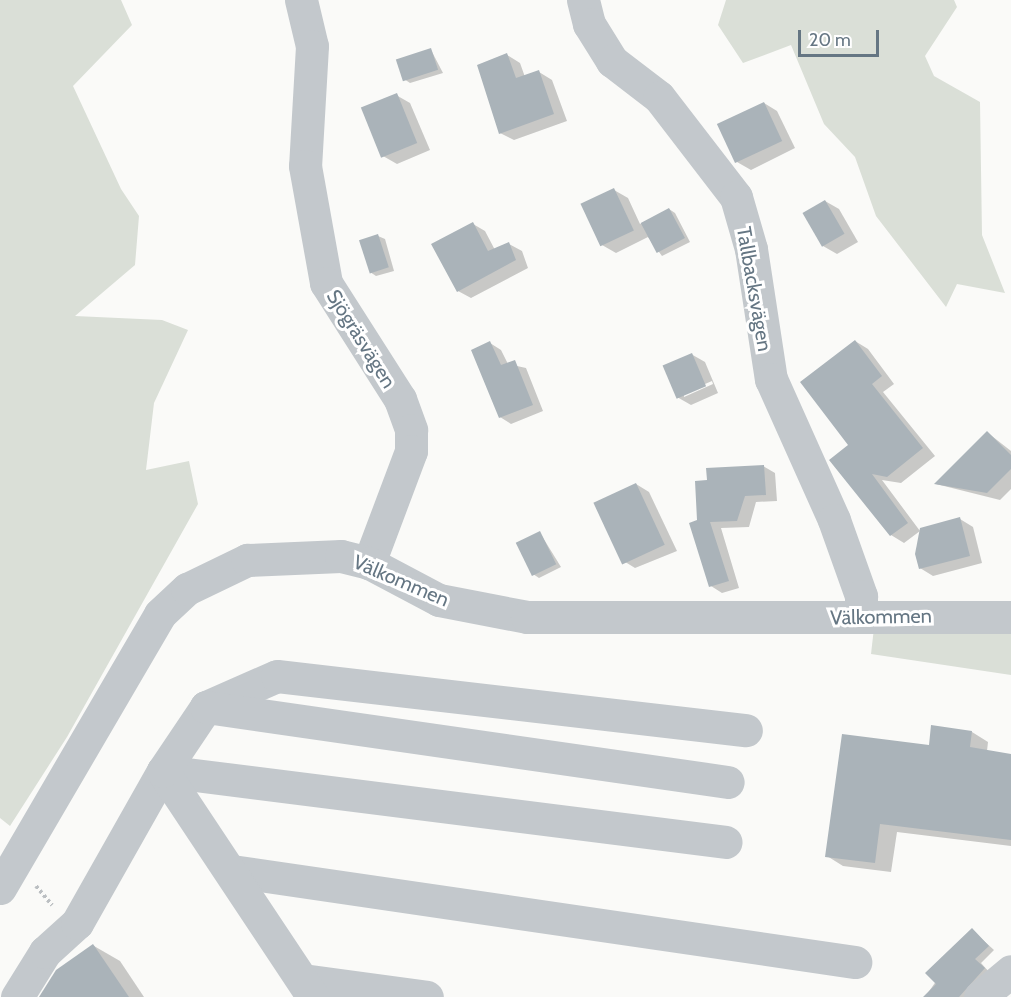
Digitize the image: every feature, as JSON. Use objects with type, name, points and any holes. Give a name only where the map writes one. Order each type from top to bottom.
[{"type":"street","name":"Sjögräsvägen","points":[[301,0],[312,46],[305,166],[326,284],[400,399],[411,430],[411,451],[369,563]]},
{"type":"street","name":"Tallbacksvägen","points":[[583,0],[589,24],[612,61],[659,97],[736,197],[751,249],[771,379],[834,520],[861,596],[861,617]]},
{"type":"street","name":"Välkommen","points":[[4,880],[160,614],[187,589],[247,560],[303,554],[369,563],[440,600],[527,617],[1011,617]]},
{"type":"street","points":[[17,997],[45,952],[77,923],[163,771],[206,707],[277,676],[746,730]]},
{"type":"street","points":[[206,707],[728,782]]},
{"type":"street","points":[[163,771],[726,842]]},
{"type":"street","points":[[163,771],[232,871],[308,988],[427,997]]},
{"type":"street","points":[[232,871],[855,962]]},
{"type":"street","points":[[980,997],[1011,970]]},
{"type":"path","points":[[4,880],[30,876],[45,900],[77,923]]},
{"type":"shaded area","points":[[0,0],[121,0],[132,25],[73,86],[121,189],[139,216],[135,265],[75,316],[162,320],[188,330],[154,403],[146,470],[189,461],[198,504],[67,737],[10,826],[0,818]]},
{"type":"shaded area","points":[[726,0],[954,0],[957,7],[925,56],[934,76],[980,102],[982,235],[1005,293],[957,284],[946,307],[876,216],[855,157],[824,124],[791,45],[743,63],[718,25]]},
{"type":"shaded area","points":[[874,628],[1011,631],[1011,675],[871,654]]},
{"type":"building","points":[[431,48],[438,70],[403,81],[396,59]]},
{"type":"building","points":[[507,53],[516,78],[539,70],[554,114],[499,134],[477,65]]},
{"type":"building","points":[[397,93],[417,143],[381,158],[361,108]]},
{"type":"building","points":[[764,102],[782,141],[735,163],[717,124]]},
{"type":"building","points":[[614,188],[634,231],[600,246],[580,204]]},
{"type":"building","points":[[825,200],[844,234],[822,247],[802,213]]},
{"type":"building","points":[[669,208],[685,238],[657,253],[641,223]]},
{"type":"building","points":[[473,222],[488,251],[509,242],[516,260],[457,292],[431,244]]},
{"type":"building","points":[[378,234],[389,267],[370,273],[359,240]]},
{"type":"building","points":[[855,340],[882,376],[872,384],[923,448],[887,477],[872,474],[908,523],[890,536],[829,460],[848,445],[800,382]]},
{"type":"building","points":[[490,341],[501,365],[515,360],[533,405],[499,418],[471,350]]},
{"type":"building","points":[[692,353],[706,386],[677,399],[663,366]]},
{"type":"building","points":[[987,431],[1011,455],[1011,469],[987,493],[934,484]]},
{"type":"building","points":[[764,465],[766,495],[745,496],[737,521],[710,522],[729,581],[709,587],[689,523],[697,520],[695,481],[707,480],[706,468]]},
{"type":"building","points":[[636,483],[665,545],[622,564],[593,503]]},
{"type":"building","points":[[960,517],[970,556],[919,569],[915,554],[920,528]]},
{"type":"building","points":[[540,531],[556,564],[532,576],[516,543]]},
{"type":"building","points":[[931,725],[972,731],[970,747],[1011,754],[1011,840],[880,824],[875,863],[825,857],[842,734],[929,745]]},
{"type":"building","points":[[972,928],[989,946],[975,959],[985,968],[959,997],[923,997],[936,984],[925,973]]},
{"type":"building","points":[[93,944],[129,997],[39,997],[56,970]]}]
